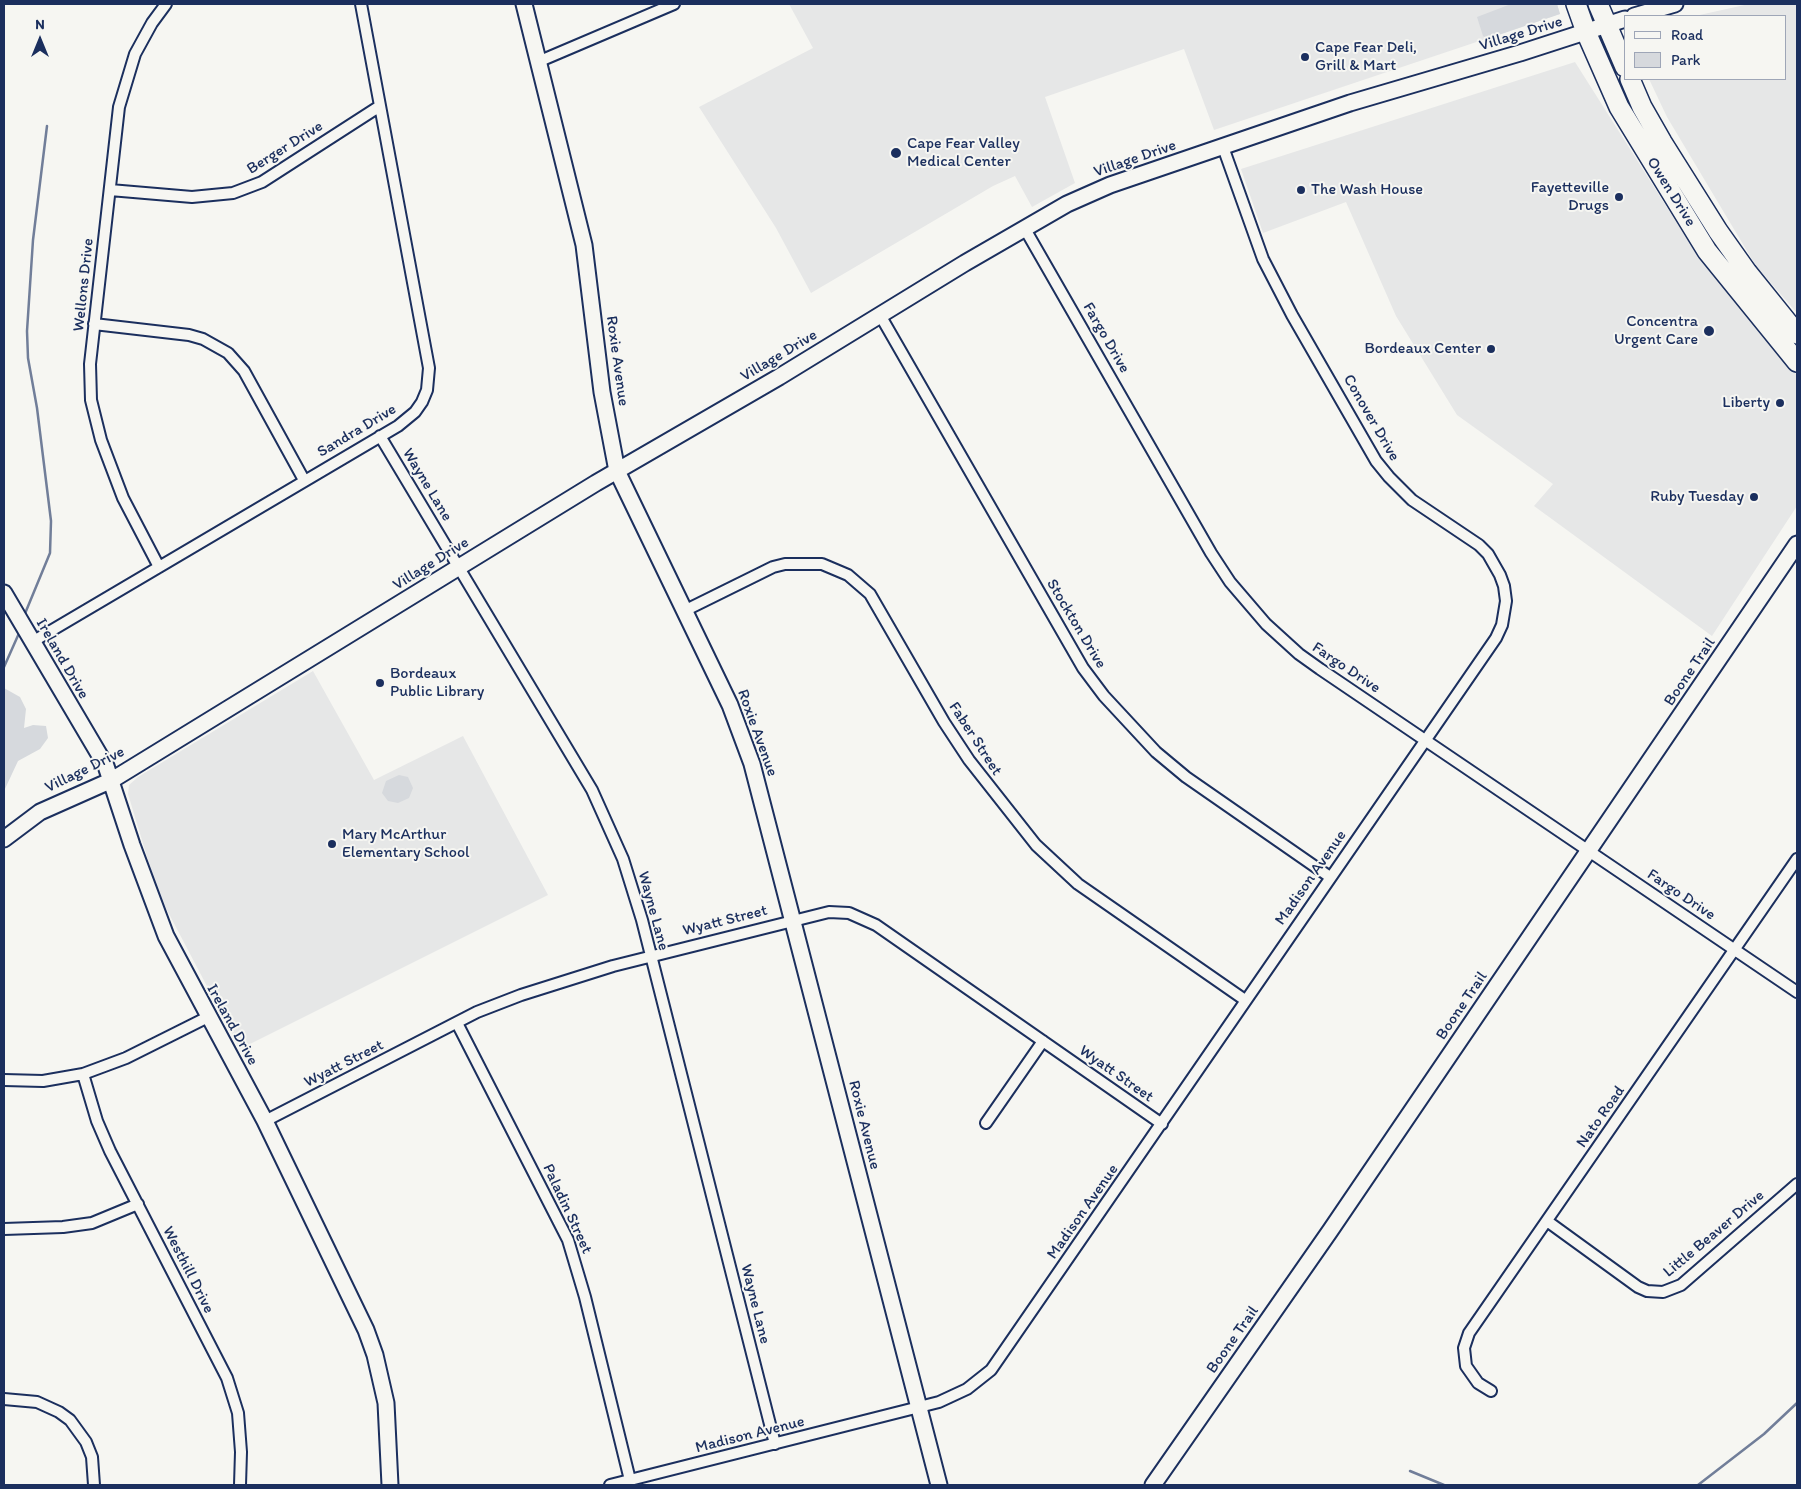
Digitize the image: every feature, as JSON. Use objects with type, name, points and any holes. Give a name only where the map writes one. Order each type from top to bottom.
[{"type":"highway","name":"Owen Drive","points":[[1576,4],[1586,32],[1619,107],[1707,251],[1797,362]]},
{"type":"highway","points":[[1598,4],[1624,65]]},
{"type":"highway","name":"Owen Drive","points":[[1630,80],[1642,107],[1662,142],[1718,231],[1747,272],[1797,334]]},
{"type":"street","name":"Wellons Drive","points":[[159,567],[123,498],[101,440],[94,413],[90,384],[94,324],[124,87],[142,39],[166,4]]},
{"type":"street","name":"Sandra Drive","points":[[32,642],[398,426],[415,412],[425,396],[429,378],[360,4]]},
{"type":"street","name":"Roxie Avenue","points":[[524,4],[540,61],[584,245],[602,392],[617,471],[686,610],[743,739],[793,920],[917,1408],[939,1485]]},
{"type":"street","points":[[540,61],[674,4]]},
{"type":"street","points":[[1637,15],[1675,4]]},
{"type":"street","name":"Village Drive","points":[[4,839],[40,812],[112,780],[617,471],[1025,229],[1086,195],[1350,103],[1624,19]]},
{"type":"street","name":"Berger Drive","points":[[110,190],[192,196],[233,193],[262,182],[380,106]]},
{"type":"street","name":"Conover Drive","points":[[1223,148],[1248,223],[1263,259],[1289,309],[1376,461],[1412,500],[1479,545],[1488,554],[1500,575],[1506,601],[1502,625],[1496,638],[1425,740]]},
{"type":"street","name":"Fargo Drive","points":[[1025,229],[1211,553],[1230,582],[1266,624],[1299,654],[1797,992]]},
{"type":"street","name":"Stockton Drive","points":[[880,315],[1083,668],[1104,696],[1156,752],[1186,777],[1330,877]]},
{"type":"street","points":[[94,324],[189,335],[210,342],[228,353],[244,371],[304,480]]},
{"type":"street","name":"Wayne Lane","points":[[380,436],[592,790],[608,823],[635,892],[775,1444]]},
{"type":"street","name":"Boone Trail","points":[[1152,1485],[1330,1231],[1797,544]]},
{"type":"street","name":"Faber Street","points":[[686,610],[785,564],[798,562],[822,564],[848,575],[870,594],[944,722],[969,760],[1036,845],[1078,884],[1245,1000]]},
{"type":"street","name":"Ireland Drive","points":[[4,596],[106,766],[132,845],[166,936],[265,1121],[366,1330],[375,1355],[386,1403],[390,1485]]},
{"type":"street","name":"Madison Avenue","points":[[610,1485],[917,1408],[958,1394],[975,1384],[991,1370],[1425,740]]},
{"type":"street","name":"Nato Road","points":[[1491,1391],[1478,1383],[1466,1366],[1465,1340],[1797,860]]},
{"type":"street","name":"Wyatt Street","points":[[265,1121],[457,1023],[521,995],[650,956],[821,912],[839,912],[857,916],[876,925],[1162,1124]]},
{"type":"street","points":[[4,1080],[43,1081],[83,1074],[126,1058],[208,1017]]},
{"type":"street","name":"Paladin Street","points":[[457,1023],[568,1240],[585,1297],[630,1480]]},
{"type":"street","points":[[986,1123],[1043,1041]]},
{"type":"street","name":"Westhill Drive","points":[[83,1074],[97,1122],[227,1378],[241,1434],[240,1485]]},
{"type":"street","name":"Little Beaver Drive","points":[[1547,1221],[1638,1286],[1647,1290],[1663,1292],[1681,1285],[1797,1184]]},
{"type":"street","points":[[4,1228],[63,1227],[92,1223],[138,1204]]},
{"type":"street","points":[[4,1399],[37,1402],[59,1412],[70,1420],[86,1442],[92,1457],[94,1485]]},
{"type":"shaded area","name":"Cape Fear Valley Medical Center","points":[[789,4],[1557,4],[1560,14],[1214,130],[1184,49],[1045,97],[1075,183],[1032,207],[1015,176],[993,186],[811,293],[776,228],[699,107],[813,48]]},
{"type":"shaded area","points":[[1749,4],[1797,4],[1797,313],[1756,266],[1667,117],[1649,80],[1786,80],[1786,15],[1700,15]]},
{"type":"shaded area","name":"Bordeaux Center","points":[[1575,62],[1699,258],[1797,375],[1797,506],[1712,636],[1534,506],[1553,484],[1457,415],[1396,316],[1346,202],[1263,233],[1241,169]]},
{"type":"shaded area","name":"Mary McArthur Elementary School","points":[[313,671],[374,780],[463,736],[548,895],[240,1049],[158,893],[128,794],[129,785],[138,777]]},
{"type":"green space","points":[[1511,4],[1557,4],[1560,14],[1487,39],[1483,36],[1477,17]]},
{"type":"green space","points":[[4,688],[20,697],[26,709],[24,728],[33,725],[46,726],[48,738],[40,749],[18,761],[4,791]]},
{"type":"green space","points":[[399,775],[408,777],[413,788],[409,798],[398,803],[388,801],[382,793],[386,781]]},
{"type":"waterway","points":[[24,616],[50,553],[51,521],[37,408],[28,358],[27,331],[33,240],[47,126]]},
{"type":"waterway","points":[[4,667],[20,631]]},
{"type":"waterway","points":[[1698,1485],[1764,1434],[1797,1403]]},
{"type":"waterway","points":[[1410,1471],[1444,1485]]},
{"type":"place","name":"Cape Fear Deli, Grill & Mart","points":[[1305,57]]},
{"type":"place","name":"Cape Fear Valley Medical Center","points":[[896,153]]},
{"type":"place","name":"The Wash House","points":[[1301,190]]},
{"type":"place","name":"Fayetteville Drugs","points":[[1619,197]]},
{"type":"place","name":"Concentra Urgent Care","points":[[1709,331]]},
{"type":"place","name":"Bordeaux Center","points":[[1491,349]]},
{"type":"place","name":"Liberty","points":[[1780,403]]},
{"type":"place","name":"Ruby Tuesday","points":[[1754,497]]},
{"type":"place","name":"Bordeaux Public Library","points":[[380,683]]},
{"type":"place","name":"Mary McArthur Elementary School","points":[[332,844]]}]
